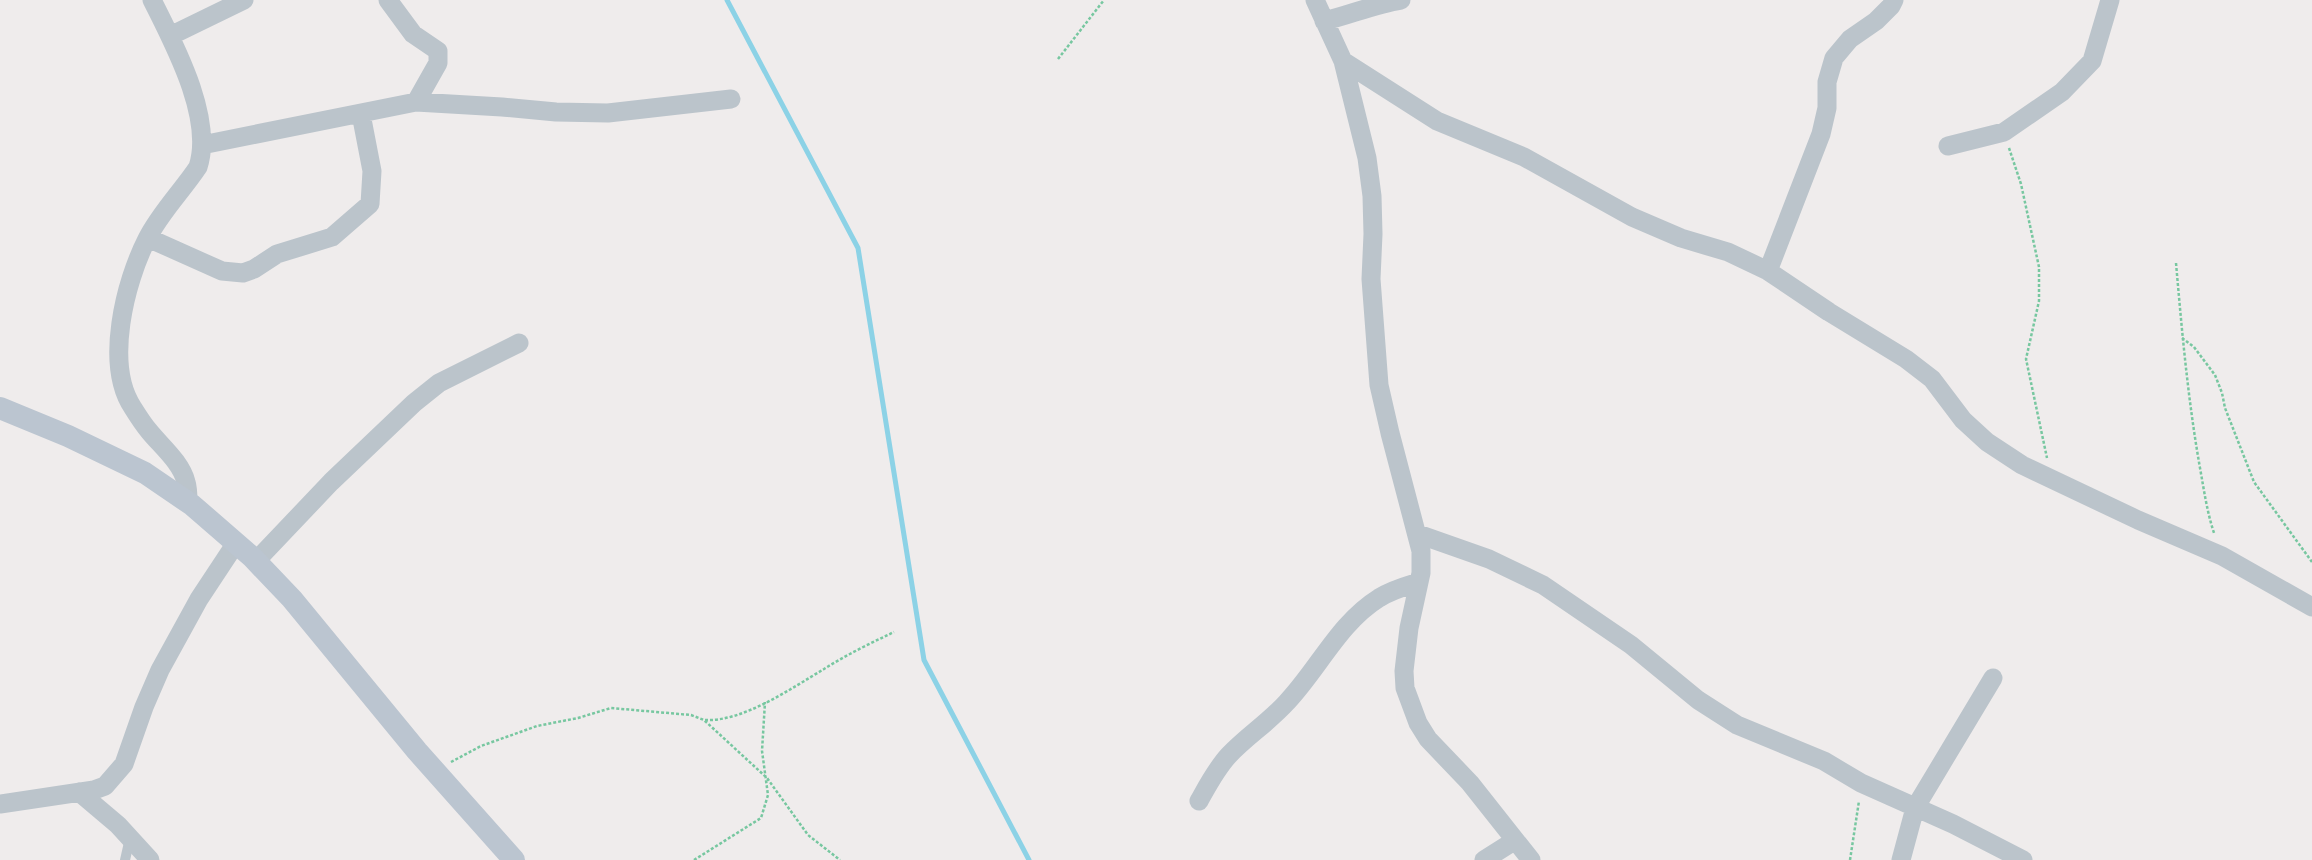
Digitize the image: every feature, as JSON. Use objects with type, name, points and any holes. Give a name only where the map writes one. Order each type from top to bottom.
[{"type":"street","points":[[152,0],[182,64],[196,107],[202,145],[202,155],[198,167],[148,238],[130,278],[124,304],[119,346],[122,376],[128,401],[147,429],[180,468],[186,481],[188,503]]},
{"type":"street","points":[[170,36],[244,0]]},
{"type":"street","points":[[388,0],[413,34],[438,51],[438,63],[416,102]]},
{"type":"street","points":[[1315,0],[1343,61],[1367,158],[1372,196],[1371,279],[1380,385],[1390,433],[1418,534],[1422,565],[1409,628],[1404,671],[1405,688],[1409,705],[1428,739],[1470,783],[1514,841],[1531,860]]},
{"type":"street","points":[[1324,21],[1360,12],[1386,2],[1401,0]]},
{"type":"street","points":[[1768,271],[1821,134],[1827,108],[1827,82],[1834,58],[1850,40],[1876,21],[1892,6],[1894,0]]},
{"type":"street","points":[[1948,146],[2004,132],[2062,92],[2092,61],[2110,0]]},
{"type":"street","points":[[1343,61],[1437,121],[1524,158],[1632,217],[1682,238],[1728,252],[1768,271],[1829,312],[1906,359],[1932,379],[1963,420],[1987,442],[2022,465],[2052,482],[2222,556],[2312,607]]},
{"type":"street","points":[[202,145],[416,102],[556,112],[608,113],[731,99]]},
{"type":"street","points":[[148,238],[222,271],[232,273],[249,271],[277,254],[332,237],[370,204],[372,171],[361,114]]},
{"type":"street","points":[[256,561],[331,482],[414,403],[439,383],[519,343]]},
{"type":"street","points":[[0,408],[68,436],[145,473],[188,503],[236,543],[256,561],[292,599],[434,771],[514,860]]},
{"type":"street","points":[[1418,534],[1489,559],[1543,584],[1631,645],[1698,700],[1737,725],[1824,761],[1861,783],[1953,824],[2023,860]]},
{"type":"street","points":[[0,804],[79,792],[105,786],[124,764],[144,707],[160,670],[199,599],[236,543]]},
{"type":"street","points":[[1199,801],[1215,773],[1229,755],[1271,720],[1310,674],[1327,649],[1362,610],[1380,597],[1419,582]]},
{"type":"street","points":[[1901,860],[1915,808],[1993,678]]},
{"type":"street","points":[[79,792],[118,825],[150,860]]},
{"type":"street","points":[[1484,860],[1514,841]]},
{"type":"lane","points":[[125,860],[130,838]]},
{"type":"path","points":[[1058,59],[1104,0]]},
{"type":"path","points":[[2004,132],[2021,184],[2039,267],[2039,301],[2026,359],[2052,482]]},
{"type":"path","points":[[2176,263],[2182,338],[2192,426],[2209,517],[2222,556]]},
{"type":"path","points":[[2182,338],[2194,347],[2216,375],[2225,408],[2254,482],[2312,562]]},
{"type":"path","points":[[704,720],[726,718],[765,702],[788,691],[830,665],[894,632]]},
{"type":"path","points":[[694,860],[761,818],[768,795],[762,751],[765,702]]},
{"type":"path","points":[[434,771],[481,746],[537,726],[578,718],[611,708],[662,711],[691,715],[704,720],[766,778],[808,835],[840,860]]},
{"type":"path","points":[[1850,860],[1861,783]]},
{"type":"waterway","points":[[727,0],[858,248],[924,660],[1029,860]]}]
